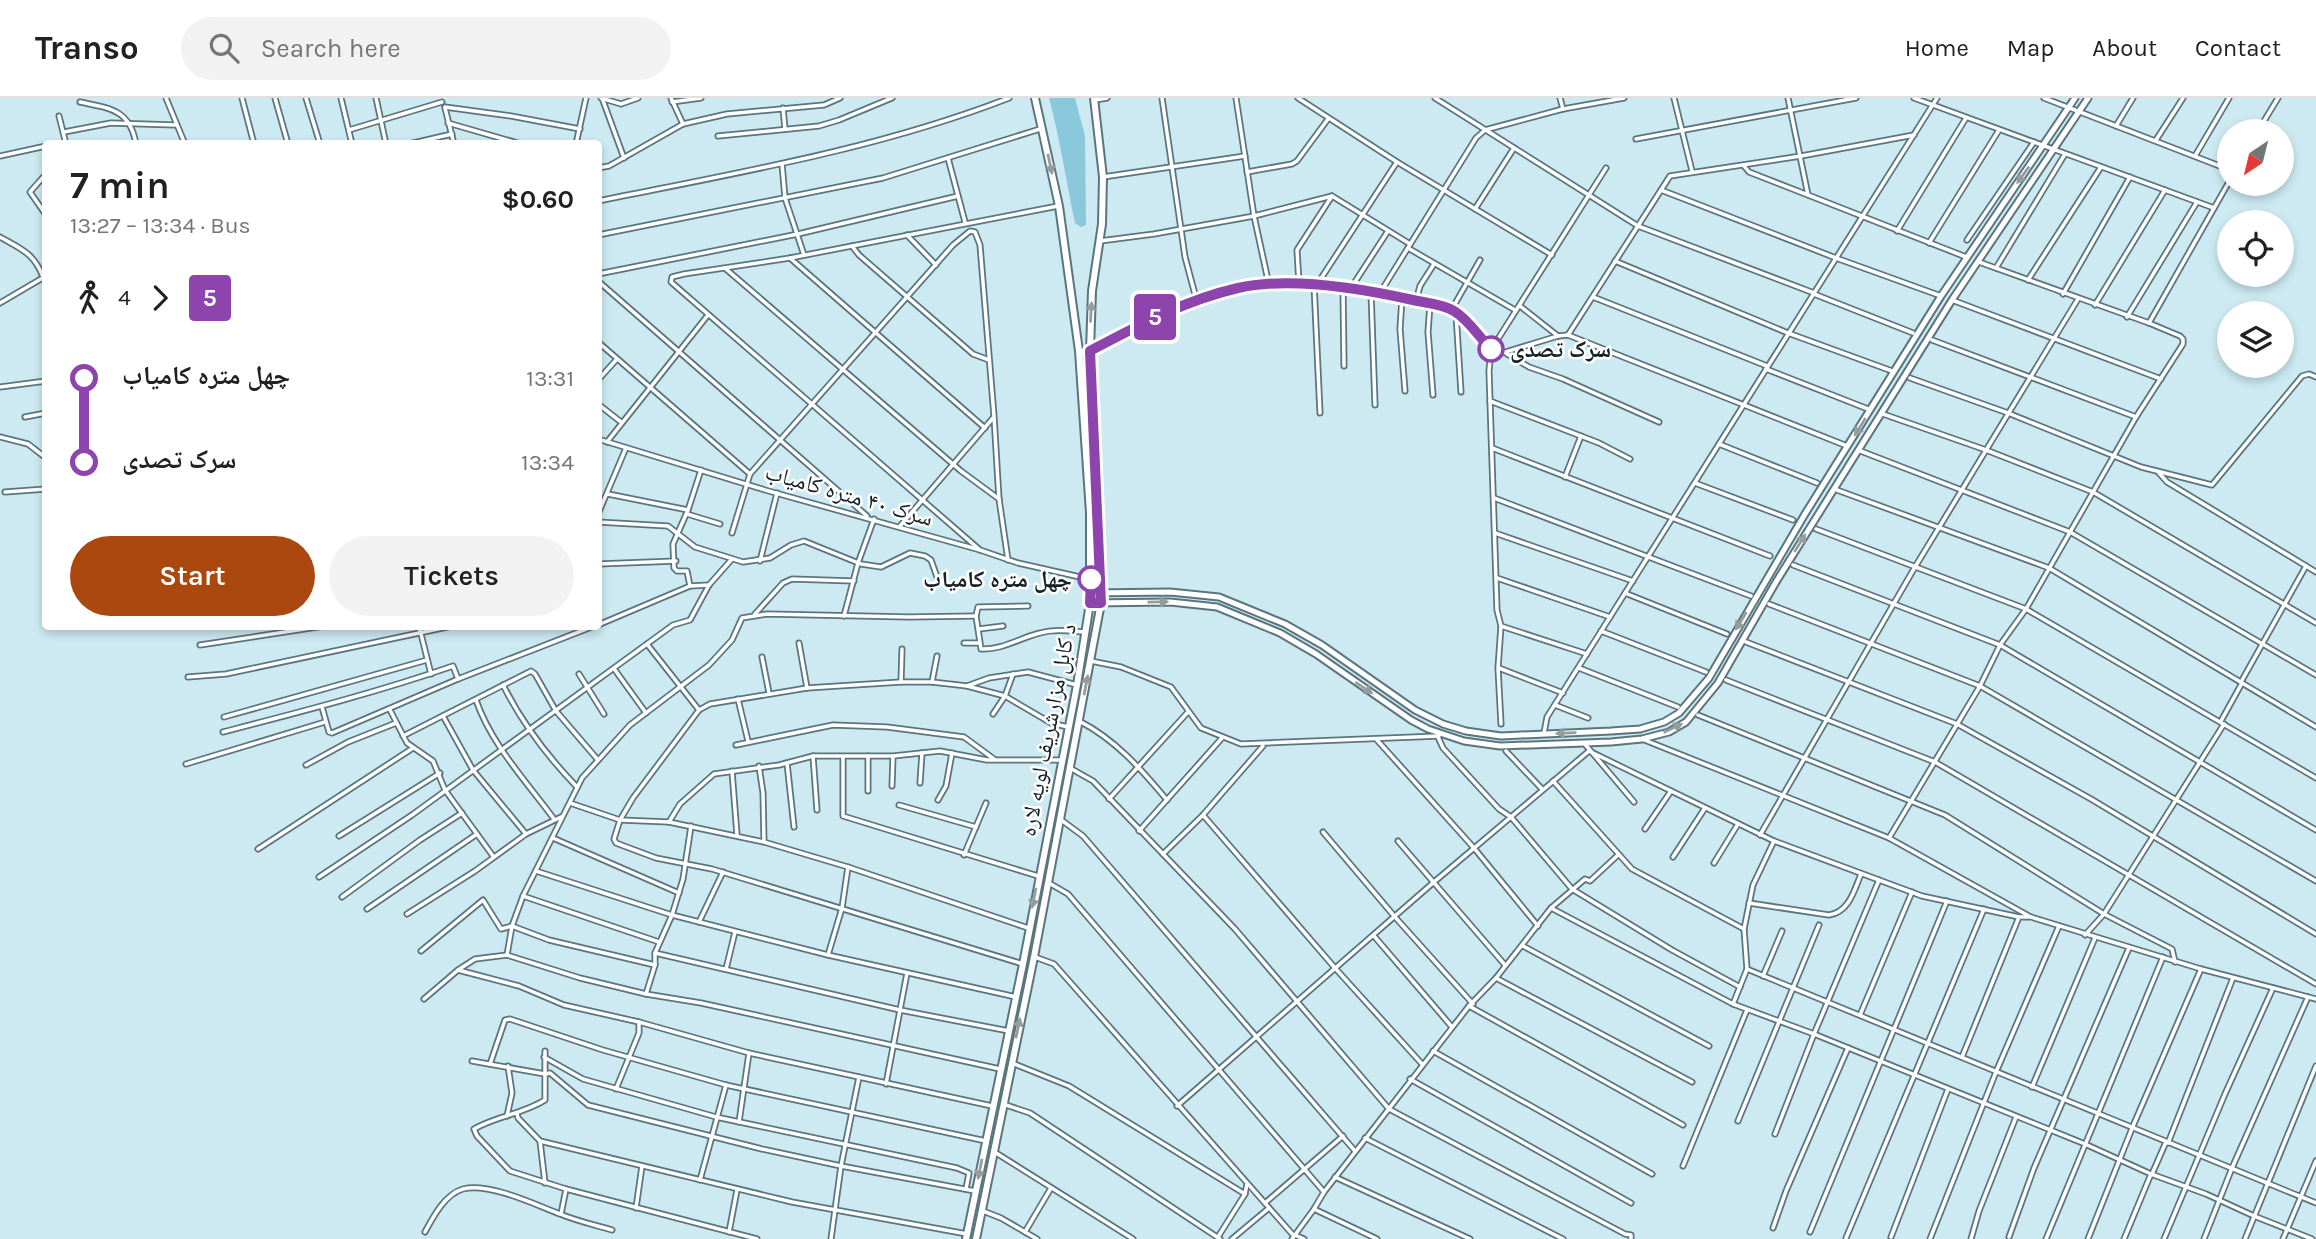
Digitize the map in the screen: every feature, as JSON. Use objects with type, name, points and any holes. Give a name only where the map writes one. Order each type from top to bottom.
[{"type":"highway","name":"د کابل مزارشریف لویه لاره","points":[[966,1236],[1023,964],[1077,685],[1090,603],[1088,472],[1079,351],[1059,206],[1035,98]]},
{"type":"highway","name":"د کابل مزارشریف لویه لاره","points":[[976,1239],[1034,957],[1101,603],[1090,351],[1093,291],[1102,224],[1103,177],[1095,99]]},
{"type":"main road","points":[[1090,593],[1170,592],[1219,597],[1285,624],[1322,645],[1401,701],[1432,719],[1483,734],[1500,736],[1640,729],[1664,722],[1679,713],[1709,678],[1768,576],[1941,296],[2075,98]]},
{"type":"main road","points":[[1090,603],[1198,604],[1217,607],[1241,616],[1280,633],[1316,654],[1396,710],[1439,736],[1500,746],[1642,739],[1669,732],[1686,722],[1700,708],[1718,683],[1776,582],[1952,300],[2088,98]]},
{"type":"main road","points":[[1768,576],[1776,582]]},
{"type":"street","points":[[166,98],[183,140]]},
{"type":"street","points":[[242,98],[253,140]]},
{"type":"street","points":[[275,98],[287,140]]},
{"type":"street","points":[[306,98],[319,140]]},
{"type":"street","points":[[341,98],[351,140]]},
{"type":"street","points":[[376,98],[385,140]]},
{"type":"street","points":[[577,140],[586,98]]},
{"type":"street","points":[[602,98],[621,104],[624,100],[638,98]]},
{"type":"street","points":[[602,98],[624,158]]},
{"type":"street","points":[[683,124],[671,100],[702,98]]},
{"type":"street","points":[[602,167],[624,158],[683,124],[727,114],[824,105],[839,98]]},
{"type":"street","points":[[718,136],[839,120],[892,98]]},
{"type":"street","points":[[602,200],[782,163],[911,131],[1009,98]]},
{"type":"street","points":[[1095,99],[1107,98]]},
{"type":"street","points":[[1162,98],[1181,228],[1197,302]]},
{"type":"street","points":[[1236,98],[1254,216],[1269,285]]},
{"type":"street","points":[[1298,98],[1552,256]]},
{"type":"street","points":[[1435,98],[1638,226],[1913,333]]},
{"type":"street","points":[[1560,98],[1563,109]]},
{"type":"street","points":[[1380,293],[1476,138],[1485,130],[1563,109],[1624,98]]},
{"type":"street","points":[[1674,98],[1692,172]]},
{"type":"street","points":[[1788,98],[1808,195]]},
{"type":"street","points":[[1636,139],[1856,98]]},
{"type":"street","points":[[1914,98],[2214,208]]},
{"type":"street","points":[[1544,733],[1547,717],[1937,98]]},
{"type":"street","points":[[2044,98],[2217,165]]},
{"type":"street","points":[[2116,126],[2133,98]]},
{"type":"street","points":[[2155,141],[2183,98]]},
{"type":"street","points":[[2195,156],[2229,98]]},
{"type":"street","points":[[2265,119],[2278,98]]},
{"type":"street","points":[[349,130],[442,100],[453,140]]},
{"type":"street","points":[[80,102],[109,108],[132,125],[135,140]]},
{"type":"street","points":[[445,107],[580,129]]},
{"type":"street","points":[[783,108],[785,129]]},
{"type":"street","points":[[59,116],[65,140]]},
{"type":"street","points":[[1896,231],[1966,118]]},
{"type":"street","points":[[1247,172],[1293,164],[1328,119]]},
{"type":"street","points":[[64,132],[111,123],[175,125]]},
{"type":"street","points":[[448,123],[507,140]]},
{"type":"street","points":[[602,234],[883,178],[1042,128]]},
{"type":"street","points":[[1929,243],[1999,130]]},
{"type":"street","points":[[425,140],[452,134]]},
{"type":"street","points":[[1568,335],[1670,176],[1744,166],[1914,135]]},
{"type":"street","points":[[1967,240],[2034,142]]},
{"type":"street","points":[[0,156],[42,147]]},
{"type":"street","points":[[1475,209],[1514,148]]},
{"type":"street","points":[[1996,268],[2065,154]]},
{"type":"street","points":[[1103,177],[1245,156]]},
{"type":"street","points":[[948,158],[965,222]]},
{"type":"street","points":[[1320,413],[1316,284],[1397,162]]},
{"type":"street","points":[[782,163],[785,198],[804,254]]},
{"type":"street","points":[[1744,166],[1749,172],[1966,257]]},
{"type":"street","points":[[2028,280],[2101,167]]},
{"type":"street","points":[[1501,724],[1498,668],[1501,626],[1497,610],[1489,372],[1491,349],[1606,168]]},
{"type":"street","points":[[2063,294],[2130,177]]},
{"type":"street","points":[[42,178],[30,192],[42,210]]},
{"type":"street","points":[[1661,190],[1941,296]]},
{"type":"street","points":[[2094,305],[2165,190]]},
{"type":"street","points":[[602,273],[798,234],[958,196]]},
{"type":"street","points":[[1299,283],[1297,250],[1332,196]]},
{"type":"street","points":[[1100,241],[1254,216],[1332,196],[1434,264],[1518,308],[1558,336]]},
{"type":"street","points":[[2149,323],[2221,196]]},
{"type":"street","points":[[2127,317],[2197,202]]},
{"type":"street","points":[[981,550],[675,287],[671,282],[672,277],[790,258],[965,222],[1059,206]]},
{"type":"street","points":[[976,220],[999,499],[1008,560]]},
{"type":"street","points":[[732,533],[750,474],[965,233],[970,230],[975,232]]},
{"type":"street","points":[[1351,289],[1388,231]]},
{"type":"street","points":[[907,234],[936,265]]},
{"type":"street","points":[[0,237],[30,255],[42,272]]},
{"type":"street","points":[[852,246],[859,256],[907,299],[973,354],[989,360]]},
{"type":"street","points":[[790,258],[985,428]]},
{"type":"street","points":[[1461,392],[1454,310],[1480,260]]},
{"type":"street","points":[[1615,261],[1788,333],[1892,371]]},
{"type":"street","points":[[1889,838],[1980,686],[2000,645],[2026,609],[2136,417],[2183,344],[2180,336],[2149,323],[1977,261]]},
{"type":"street","points":[[1416,301],[1420,286],[1434,264]]},
{"type":"street","points":[[726,268],[954,464],[999,499]]},
{"type":"street","points":[[0,303],[42,277]]},
{"type":"street","points":[[602,284],[868,517]]},
{"type":"street","points":[[1079,351],[1090,351],[1162,314],[1239,288],[1316,284],[1380,293],[1454,310],[1491,349],[1500,354],[1568,335],[1848,446]]},
{"type":"street","points":[[1343,288],[1344,366]]},
{"type":"street","points":[[1371,292],[1375,405]]},
{"type":"street","points":[[1592,297],[1868,409]]},
{"type":"street","points":[[1402,298],[1400,329],[1405,391]]},
{"type":"street","points":[[1760,835],[1893,604],[2078,299]]},
{"type":"street","points":[[1952,300],[2161,379]]},
{"type":"street","points":[[1430,304],[1428,332],[1433,395]]},
{"type":"street","points":[[606,443],[708,315]]},
{"type":"street","points":[[1932,340],[2136,417]]},
{"type":"street","points":[[602,346],[750,474]]},
{"type":"street","points":[[1507,354],[1529,367],[1563,379],[1659,422]]},
{"type":"street","points":[[602,376],[617,359]]},
{"type":"street","points":[[1910,378],[2008,413],[2115,456],[2212,485],[2302,376],[2309,374],[2316,377]]},
{"type":"street","points":[[0,387],[42,382]]},
{"type":"street","points":[[1490,401],[1581,436],[1630,459]]},
{"type":"street","points":[[602,407],[621,422]]},
{"type":"street","points":[[25,417],[42,414]]},
{"type":"street","points":[[1883,414],[1986,450],[2092,492],[2316,623]]},
{"type":"street","points":[[899,527],[994,416]]},
{"type":"street","points":[[1564,477],[1581,436]]},
{"type":"street","points":[[0,437],[28,444],[42,455]]},
{"type":"street","name":"سرک ۴۰ متره کامیاب","points":[[602,441],[1008,560],[1091,579]]},
{"type":"street","points":[[1719,444],[1817,483]]},
{"type":"street","points":[[602,506],[626,448]]},
{"type":"street","points":[[1492,448],[1770,556]]},
{"type":"street","points":[[1858,450],[2070,532],[2316,675]]},
{"type":"street","points":[[691,586],[687,571],[677,571],[674,568],[676,561],[673,544],[701,470]]},
{"type":"street","points":[[2158,471],[2167,482],[2316,572]]},
{"type":"street","points":[[1695,483],[1793,520]]},
{"type":"street","points":[[5,492],[42,489]]},
{"type":"street","points":[[1837,490],[2049,568],[2316,727]]},
{"type":"street","points":[[761,561],[777,493]]},
{"type":"street","points":[[608,494],[687,512],[720,524]]},
{"type":"street","points":[[1494,498],[1751,596]]},
{"type":"street","points":[[844,616],[858,563],[874,519]]},
{"type":"street","points":[[602,522],[668,526],[695,547],[743,562],[761,561],[776,556],[791,545],[804,541],[858,563],[881,567],[910,553],[918,554],[931,560],[937,577]]},
{"type":"street","points":[[1816,529],[2026,609],[2316,778]]},
{"type":"street","points":[[1495,533],[1633,581]]},
{"type":"street","points":[[319,877],[412,816],[673,625],[690,620],[709,585],[732,559]]},
{"type":"street","points":[[602,565],[676,561]]},
{"type":"street","points":[[1793,565],[2000,645],[2316,830]]},
{"type":"street","points":[[2085,935],[2104,914],[2201,762],[2306,566]]},
{"type":"street","points":[[1497,578],[1610,617]]},
{"type":"street","points":[[755,614],[783,583],[792,579],[854,581]]},
{"type":"street","points":[[602,623],[691,586],[709,585]]},
{"type":"street","points":[[1625,593],[1727,634]]},
{"type":"street","points":[[1769,604],[1980,686],[2316,881]]},
{"type":"street","points":[[1028,606],[978,607],[976,616],[980,648],[1000,648],[1037,633],[1054,630],[1084,632]]},
{"type":"street","points":[[507,955],[512,926],[523,896],[576,787],[630,725],[709,665],[732,640],[742,618],[755,614],[976,616]]},
{"type":"street","points":[[979,629],[1003,626]]},
{"type":"street","points":[[1501,626],[1587,654]]},
{"type":"street","points":[[200,645],[298,630]]},
{"type":"street","points":[[420,630],[431,674]]},
{"type":"street","points":[[188,677],[226,674],[438,630]]},
{"type":"street","points":[[571,630],[572,634]]},
{"type":"street","points":[[322,707],[325,722],[332,733],[458,679],[584,630]]},
{"type":"street","points":[[1601,631],[1706,672]]},
{"type":"street","points":[[1746,642],[1957,724],[2091,799],[2316,934]]},
{"type":"street","points":[[799,643],[807,688]]},
{"type":"street","points":[[964,643],[979,643]]},
{"type":"street","points":[[647,644],[699,710]]},
{"type":"street","points":[[901,682],[902,649]]},
{"type":"street","points":[[932,682],[937,656]]},
{"type":"street","points":[[762,657],[769,693]]},
{"type":"street","points":[[225,717],[426,660]]},
{"type":"street","points":[[1090,661],[1121,667],[1171,687],[1201,728],[1241,744],[1439,736],[1443,748],[1499,809],[1511,817],[1572,889],[1672,950],[1740,986]]},
{"type":"street","points":[[223,732],[322,707],[453,666],[458,679]]},
{"type":"street","points":[[1498,668],[1563,693]]},
{"type":"street","points":[[1578,668],[1678,707]]},
{"type":"street","points":[[615,670],[646,713]]},
{"type":"street","points":[[403,736],[531,671],[556,711],[598,760]]},
{"type":"street","points":[[967,686],[976,681],[1028,673],[1077,685]]},
{"type":"street","points":[[579,674],[604,714]]},
{"type":"street","points":[[993,714],[1005,696],[1013,674]]},
{"type":"street","points":[[1726,680],[1935,762],[2316,985]]},
{"type":"street","points":[[1023,964],[723,872],[656,858],[616,843],[614,839],[620,820],[633,798],[699,710],[710,704],[807,688],[932,682],[967,686],[1005,696],[1051,723],[1068,727]]},
{"type":"street","points":[[503,685],[516,712],[552,761],[576,787]]},
{"type":"street","points":[[738,699],[748,741]]},
{"type":"street","points":[[475,700],[482,720],[554,818]]},
{"type":"street","points":[[1555,705],[1588,718]]},
{"type":"street","points":[[390,709],[403,736],[413,748],[433,761],[445,790],[493,856]]},
{"type":"street","points":[[1109,799],[1188,712]]},
{"type":"street","points":[[1698,715],[1945,814],[2104,914],[2172,949],[2175,962]]},
{"type":"street","points":[[443,716],[473,770],[526,834]]},
{"type":"street","points":[[1079,721],[1094,728],[1139,766],[1167,800]]},
{"type":"street","points":[[186,764],[325,722]]},
{"type":"street","points":[[306,765],[348,742],[396,723]]},
{"type":"street","points":[[736,745],[833,725],[887,727],[964,737],[995,759]]},
{"type":"street","points":[[1139,831],[1222,738]]},
{"type":"street","points":[[1376,739],[1474,848],[1538,926]]},
{"type":"street","points":[[1642,739],[1889,838],[2031,917],[2175,962],[2316,998]]},
{"type":"street","points":[[1584,743],[1634,802]]},
{"type":"street","points":[[1163,855],[1203,815],[1264,745]]},
{"type":"street","points":[[258,849],[413,748]]},
{"type":"street","points":[[669,822],[680,804],[714,774],[787,763],[813,756],[892,756],[940,751],[995,759],[1062,760]]},
{"type":"street","points":[[1506,751],[1542,789]]},
{"type":"street","points":[[1177,1106],[1589,751]]},
{"type":"street","points":[[1589,751],[1760,835],[1861,874],[1947,901],[2019,917],[2031,917]]},
{"type":"street","points":[[938,800],[946,786],[952,753]]},
{"type":"street","points":[[920,783],[922,754]]},
{"type":"street","points":[[813,756],[817,810]]},
{"type":"street","points":[[843,756],[843,816],[1038,876]]},
{"type":"street","points":[[867,791],[868,756]]},
{"type":"street","points":[[892,756],[892,786]]},
{"type":"street","points":[[787,763],[794,827]]},
{"type":"street","points":[[760,766],[764,842]]},
{"type":"street","points":[[1070,768],[1093,781],[1235,929],[1389,1109],[1631,1235],[1631,1239]]},
{"type":"street","points":[[732,771],[737,836]]},
{"type":"street","points":[[339,836],[440,773]]},
{"type":"street","points":[[1553,781],[1632,869],[1744,929]]},
{"type":"street","points":[[1645,830],[1671,792]]},
{"type":"street","points":[[569,802],[620,820],[669,822],[764,842],[848,867],[1028,928]]},
{"type":"street","points":[[964,855],[986,803]]},
{"type":"street","points":[[899,805],[976,827]]},
{"type":"street","points":[[1672,857],[1705,808]]},
{"type":"street","points":[[342,897],[462,813]]},
{"type":"street","points":[[1203,815],[1422,1064]]},
{"type":"street","points":[[407,914],[475,871],[526,834],[554,818],[561,817]]},
{"type":"street","points":[[1060,819],[1083,836],[1355,1151]]},
{"type":"street","points":[[1714,863],[1738,824]]},
{"type":"street","points":[[646,994],[655,953],[672,915],[687,864],[691,826]]},
{"type":"street","points":[[1323,832],[1471,1005],[1683,1125]]},
{"type":"street","points":[[367,909],[477,834]]},
{"type":"street","points":[[552,838],[679,893]]},
{"type":"street","points":[[1398,841],[1505,965]]},
{"type":"street","points":[[1733,1004],[1747,969],[1744,929],[1753,885],[1774,841]]},
{"type":"street","points":[[1294,1237],[1335,1177],[1410,1079],[1551,908],[1585,879],[1590,881],[1618,855]]},
{"type":"street","points":[[828,955],[842,908],[848,867]]},
{"type":"street","points":[[536,871],[672,915],[735,932],[1016,998]]},
{"type":"street","points":[[699,922],[723,872]]},
{"type":"street","points":[[1749,903],[1837,914],[1849,902],[1861,874]]},
{"type":"street","points":[[1775,1134],[1878,880]]},
{"type":"street","points":[[1048,882],[1068,894],[1324,1192]]},
{"type":"street","points":[[1860,1015],[1912,892]]},
{"type":"street","points":[[523,896],[659,942]]},
{"type":"street","points":[[421,951],[484,900],[501,929],[512,926],[549,940],[654,965]]},
{"type":"street","points":[[1810,1232],[1947,901]]},
{"type":"street","points":[[1551,908],[1733,1004],[1814,1034],[2312,1239]]},
{"type":"street","points":[[1846,1238],[1984,909]]},
{"type":"street","points":[[1962,1057],[2019,917]]},
{"type":"street","points":[[1738,1121],[1819,925]]},
{"type":"street","points":[[1930,1239],[1996,1072],[2059,926]]},
{"type":"street","points":[[1763,976],[1782,931]]},
{"type":"street","points":[[726,969],[735,932]]},
{"type":"street","points":[[1374,936],[1452,1027]]},
{"type":"street","points":[[2032,1087],[2095,938]]},
{"type":"street","points":[[1522,946],[1709,1046]]},
{"type":"street","points":[[2009,1237],[2034,1168],[2129,948]]},
{"type":"street","points":[[655,953],[900,1010],[1009,1031]]},
{"type":"street","points":[[424,999],[475,959],[507,955],[580,978],[646,994],[701,1003],[1002,1070]]},
{"type":"street","points":[[1034,957],[1054,964],[1294,1237],[1304,1239]]},
{"type":"street","points":[[2046,1239],[2163,957]]},
{"type":"street","points":[[1747,969],[2316,1203]]},
{"type":"street","points":[[2088,1239],[2133,1126],[2202,969]]},
{"type":"street","points":[[458,970],[519,986],[564,1005],[639,1022],[750,1053],[994,1106]]},
{"type":"street","points":[[887,1084],[907,973]]},
{"type":"street","points":[[1496,978],[1692,1082]]},
{"type":"street","points":[[2124,1239],[2167,1142],[2233,978]]},
{"type":"street","points":[[2164,1239],[2273,988]]},
{"type":"street","points":[[2204,1239],[2232,1168],[2308,997]]},
{"type":"street","points":[[1683,1166],[1747,1010]]},
{"type":"street","points":[[490,1065],[505,1020],[510,1019],[629,1058],[744,1090],[986,1140]]},
{"type":"street","points":[[616,1089],[639,1033],[639,1022]]},
{"type":"street","points":[[1773,1228],[1847,1048]]},
{"type":"street","points":[[545,1051],[545,1100],[528,1111],[507,1115],[474,1129],[477,1136],[510,1171],[739,1237],[757,1239]]},
{"type":"street","points":[[1433,1051],[1652,1174]]},
{"type":"street","points":[[739,1122],[750,1053]]},
{"type":"street","points":[[544,1057],[583,1079],[716,1117],[957,1168],[969,1173],[966,1189]]},
{"type":"street","points":[[472,1061],[550,1073],[587,1105],[841,1166],[976,1191]]},
{"type":"street","points":[[1011,1062],[1069,1086],[1245,1194]]},
{"type":"street","points":[[507,1115],[512,1093],[508,1066]]},
{"type":"street","points":[[2245,1239],[2316,1066]]},
{"type":"street","points":[[831,1239],[841,1166],[859,1077]]},
{"type":"street","points":[[1410,1079],[1631,1203]]},
{"type":"street","points":[[701,1180],[726,1085]]},
{"type":"street","points":[[1891,1237],[1948,1089]]},
{"type":"street","points":[[1002,1104],[1030,1113],[1218,1238],[1245,1194],[1247,1184]]},
{"type":"street","points":[[517,1114],[540,1141],[835,1212],[966,1236]]},
{"type":"street","points":[[1971,1239],[1979,1211],[2016,1117]]},
{"type":"street","points":[[1265,1203],[1343,1136]]},
{"type":"street","points":[[1365,1138],[1563,1239]]},
{"type":"street","points":[[540,1141],[545,1182]]},
{"type":"street","points":[[993,1151],[1133,1239]]},
{"type":"street","points":[[2283,1239],[2316,1161]]},
{"type":"street","points":[[636,1208],[642,1166]]},
{"type":"street","points":[[1335,1177],[1470,1239]]},
{"type":"street","points":[[425,1232],[438,1206],[461,1189],[477,1188],[539,1204],[612,1230]]},
{"type":"street","points":[[1025,1232],[1051,1188]]},
{"type":"street","points":[[561,1214],[565,1189]]},
{"type":"street","points":[[729,1232],[737,1189]]},
{"type":"street","points":[[1232,1239],[1269,1208]]},
{"type":"street","points":[[1314,1209],[1377,1239]]},
{"type":"street","points":[[982,1211],[1037,1239]]},
{"type":"shaded area","points":[[1049,98],[1075,98],[1085,136],[1086,225],[1081,227],[1075,223]]},
{"type":"bus line","name":"5","points":[[1091,579],[1090,603],[1101,603],[1090,351],[1162,314],[1239,288],[1299,283],[1380,293],[1452,309],[1472,326],[1491,349]]},
{"type":"place","name":"سرک تصدی","points":[[1491,349]]},
{"type":"place","name":"چهل متره کامیاب","points":[[1091,579]]}]
